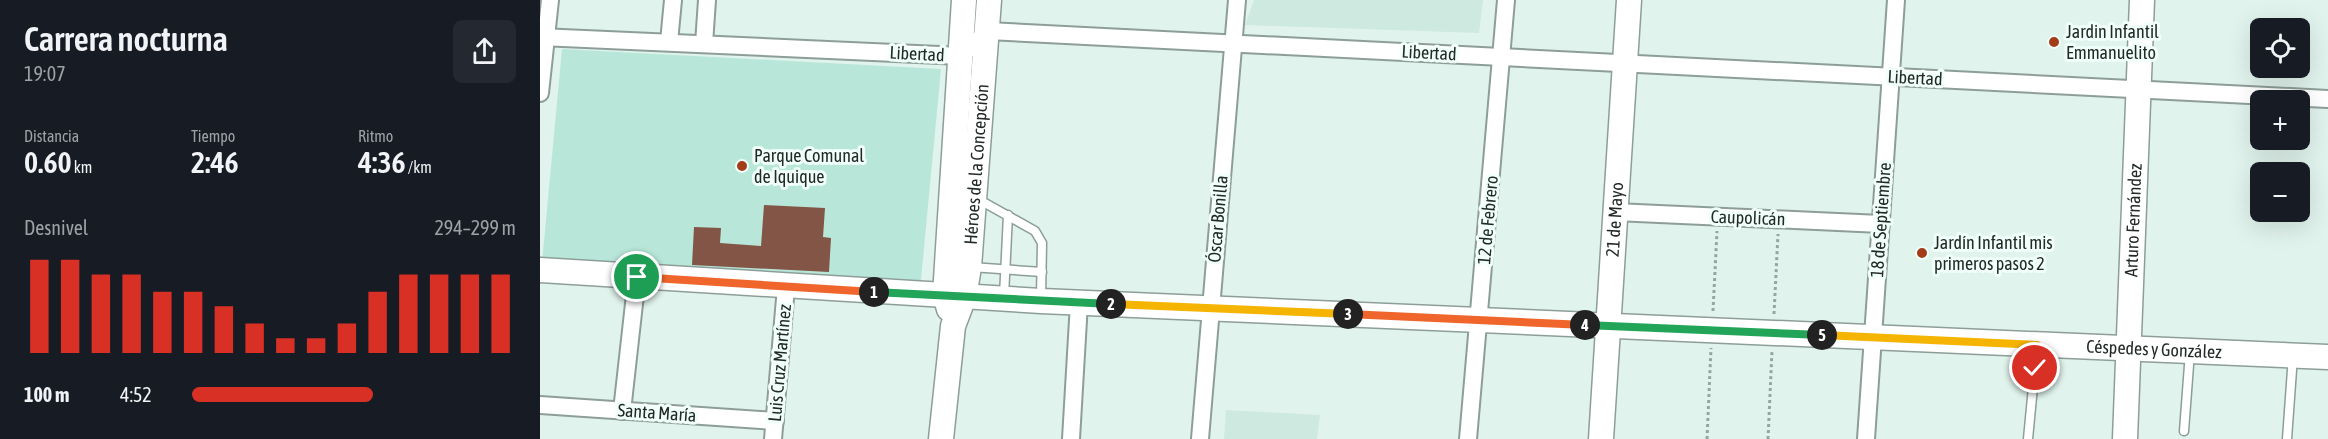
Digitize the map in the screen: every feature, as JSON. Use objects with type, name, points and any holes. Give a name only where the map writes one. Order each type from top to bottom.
[{"type":"street","points":[[540,93],[543,37],[549,0]]},
{"type":"street","points":[[669,42],[673,0]]},
{"type":"street","points":[[704,44],[707,0]]},
{"type":"street","name":"Héroes de la Concepción","points":[[942,439],[953,326],[952,190],[964,0]]},
{"type":"street","name":"Héroes de la Concepción","points":[[954,296],[969,267],[989,0]]},
{"type":"street","name":"Óscar Bonilla","points":[[1200,439],[1237,0]]},
{"type":"street","name":"12 de Febrero","points":[[1468,439],[1506,0]]},
{"type":"street","name":"21 de Mayo","points":[[1601,439],[1629,0]]},
{"type":"street","name":"18 de Septiembre","points":[[1866,439],[1896,0]]},
{"type":"street","name":"Arturo Fernández","points":[[2125,439],[2142,0]]},
{"type":"street","name":"Libertad","points":[[543,37],[961,56],[988,31],[2328,99]]},
{"type":"street","name":"Caupolicán","points":[[1616,212],[1881,224]]},
{"type":"street","name":"Céspedes y González","points":[[540,270],[786,287],[1079,303],[2328,357]]},
{"type":"street","points":[[622,411],[637,277]]},
{"type":"street","name":"Luis Cruz Martínez","points":[[773,439],[786,287]]},
{"type":"street","points":[[1071,439],[1079,303]]},
{"type":"street","name":"Santa María","points":[[540,405],[775,421]]},
{"type":"lane","points":[[952,190],[975,198],[1031,227],[1040,238],[1042,243],[1041,301]]},
{"type":"lane","points":[[1004,299],[1008,215]]},
{"type":"lane","points":[[969,267],[1042,272]]},
{"type":"lane","points":[[2028,439],[2037,345]]},
{"type":"lane","points":[[2184,431],[2190,352]]},
{"type":"lane","points":[[2287,439],[2293,356]]},
{"type":"path","points":[[1714,306],[1718,217]]},
{"type":"path","points":[[1774,310],[1779,219]]},
{"type":"path","points":[[1707,439],[1711,356]]},
{"type":"path","points":[[1768,439],[1772,359]]},
{"type":"shaded area","points":[[1254,0],[1483,0],[1479,33],[1245,25]]},
{"type":"shaded area","name":"Parque Comunal de Iquique","points":[[562,49],[941,69],[920,290],[542,263]]},
{"type":"shaded area","points":[[1226,410],[1320,415],[1317,439],[1224,439]]},
{"type":"building","points":[[764,205],[825,208],[823,237],[831,238],[829,272],[692,265],[694,227],[721,228],[720,243],[761,246]]},
{"type":"place","name":"Jardin Infantil Emmanuelito","points":[[2054,42]]},
{"type":"place","name":"Parque Comunal de Iquique","points":[[742,166]]},
{"type":"place","name":"Jardín Infantil mis primeros pasos 2","points":[[1922,253]]},
{"type":"route","points":[[637,277],[1041,301],[2037,345],[2035,368]]}]
